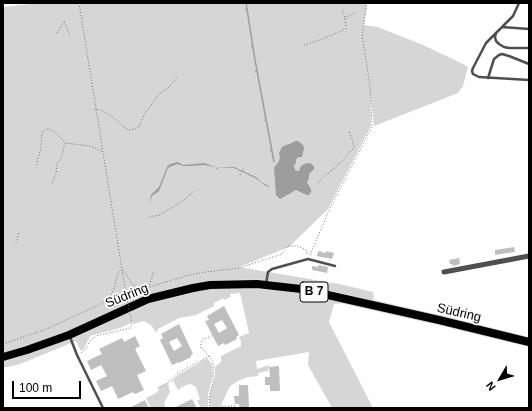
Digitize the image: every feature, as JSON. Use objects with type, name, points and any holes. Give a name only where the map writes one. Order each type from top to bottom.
[{"type":"main road","name":"Südring","points":[[3,357],[69,335],[148,299],[210,285],[257,284],[301,289],[529,342]]},
{"type":"street","points":[[444,272],[529,256]]},
{"type":"lane","points":[[519,3],[514,16],[486,43],[472,68],[473,74],[476,76],[529,80]]},
{"type":"lane","points":[[502,27],[529,28]]},
{"type":"lane","points":[[496,33],[494,37],[499,44],[504,47],[529,48]]},
{"type":"lane","points":[[488,78],[494,59],[499,55],[502,54],[509,56],[529,64]]},
{"type":"lane","points":[[266,285],[268,272],[272,269],[308,259],[335,266]]},
{"type":"lane","points":[[69,335],[103,408]]},
{"type":"path","points":[[77,355],[85,350],[91,340],[96,336],[130,328],[132,325],[79,3]]},
{"type":"path","points":[[308,259],[330,208],[372,127],[370,86],[362,35],[367,3]]},
{"type":"path","points":[[304,45],[346,29],[345,18],[342,10]]},
{"type":"path","points":[[345,18],[356,12]]},
{"type":"path","points":[[57,33],[64,21],[70,36]]},
{"type":"path","points":[[94,108],[102,110],[125,128],[130,130],[135,129],[139,127],[145,113],[158,95],[169,87],[178,76]]},
{"type":"path","points":[[37,165],[41,148],[42,132],[48,129],[53,131],[66,143],[90,146],[103,151]]},
{"type":"path","points":[[318,183],[350,154],[354,148],[349,131]]},
{"type":"path","points":[[52,183],[56,174],[57,164],[62,156],[66,143]]},
{"type":"path","points":[[240,175],[244,168]]},
{"type":"path","points":[[150,217],[165,212],[184,200],[196,190]]},
{"type":"path","points":[[16,243],[19,232]]},
{"type":"path","points":[[122,270],[134,286],[142,289],[185,276],[239,268],[282,254],[288,246],[298,246],[306,250],[308,259]]},
{"type":"path","points":[[3,344],[44,330],[99,305],[110,297],[114,289],[118,273],[122,270]]},
{"type":"path","points":[[149,287],[154,271]]},
{"type":"path","points":[[128,313],[135,310]]},
{"type":"path","points":[[210,408],[209,399],[214,378],[214,366],[213,361],[201,348],[201,342],[203,339],[213,335]]},
{"type":"path","points":[[158,388],[171,381],[178,373],[209,356]]},
{"type":"path","points":[[222,406],[236,406]]},
{"type":"shaded area","points":[[38,3],[367,3],[364,25],[377,27],[421,44],[468,67],[463,86],[458,93],[374,126],[370,93],[371,126],[328,209],[289,247],[239,267],[339,284],[373,292],[374,301],[334,304],[329,322],[373,408],[332,408],[308,365],[309,352],[256,361],[257,369],[269,365],[268,371],[258,373],[258,376],[248,377],[230,386],[220,408],[211,408],[209,400],[215,377],[215,367],[221,362],[221,356],[241,346],[239,337],[249,333],[240,293],[230,294],[231,297],[224,300],[223,298],[214,303],[214,306],[196,315],[179,318],[158,329],[156,333],[152,326],[144,321],[133,324],[133,322],[120,328],[90,336],[84,349],[81,351],[76,341],[20,364],[3,368],[3,7]]},
{"type":"shaded area","points":[[298,141],[304,148],[302,157],[296,159],[296,163],[294,165],[295,170],[299,171],[301,166],[304,164],[310,163],[314,166],[314,169],[309,174],[307,182],[311,192],[307,195],[296,190],[280,199],[276,195],[274,168],[279,161],[279,153],[282,147]]},
{"type":"shaded area","points":[[178,162],[183,165],[204,163],[216,167],[234,167],[256,177],[261,182],[271,187],[266,186],[255,178],[234,168],[215,167],[204,165],[183,166],[178,164],[168,168],[159,191],[152,196],[149,204],[151,195],[159,187],[167,167],[170,164]]},
{"type":"shaded area","points":[[207,358],[212,364],[213,376],[208,394],[208,406],[201,408],[197,401],[200,399],[196,387],[191,384],[178,390],[173,380],[178,375]]},
{"type":"shaded area","points":[[168,383],[170,392],[164,403],[166,408],[151,408],[146,398],[156,393],[159,390],[159,387]]},
{"type":"building","points":[[514,247],[515,252],[495,255],[495,250]]},
{"type":"building","points":[[318,251],[334,253],[332,259],[317,256]]},
{"type":"building","points":[[459,258],[460,264],[453,266],[450,264],[449,260]]},
{"type":"building","points":[[318,265],[328,267],[327,273],[312,270],[312,266],[318,267]]},
{"type":"building","points":[[224,306],[239,335],[236,337],[237,339],[225,345],[224,343],[218,346],[205,321],[209,320],[207,316]],"holes":[[[222,320],[227,328],[219,333],[214,324]]]},
{"type":"building","points":[[179,324],[193,354],[191,357],[172,365],[160,340],[163,338],[161,334]],"holes":[[[177,338],[182,346],[174,351],[169,342]]]},
{"type":"building","points":[[135,336],[140,346],[135,349],[146,371],[137,375],[144,390],[135,394],[133,392],[118,399],[112,386],[101,391],[96,381],[107,376],[101,365],[91,370],[87,361],[102,354],[99,349],[122,338],[124,342]]},
{"type":"building","points":[[279,366],[280,391],[270,391],[270,385],[265,385],[265,377],[270,377],[269,367]]},
{"type":"building","points":[[239,385],[248,385],[249,408],[240,408],[239,404],[235,404],[234,396],[239,396]]},
{"type":"building","points":[[192,399],[197,408],[174,408]]},
{"type":"building","points":[[145,400],[149,408],[129,408]]},
{"type":"waterway","points":[[246,3],[274,162]]}]
